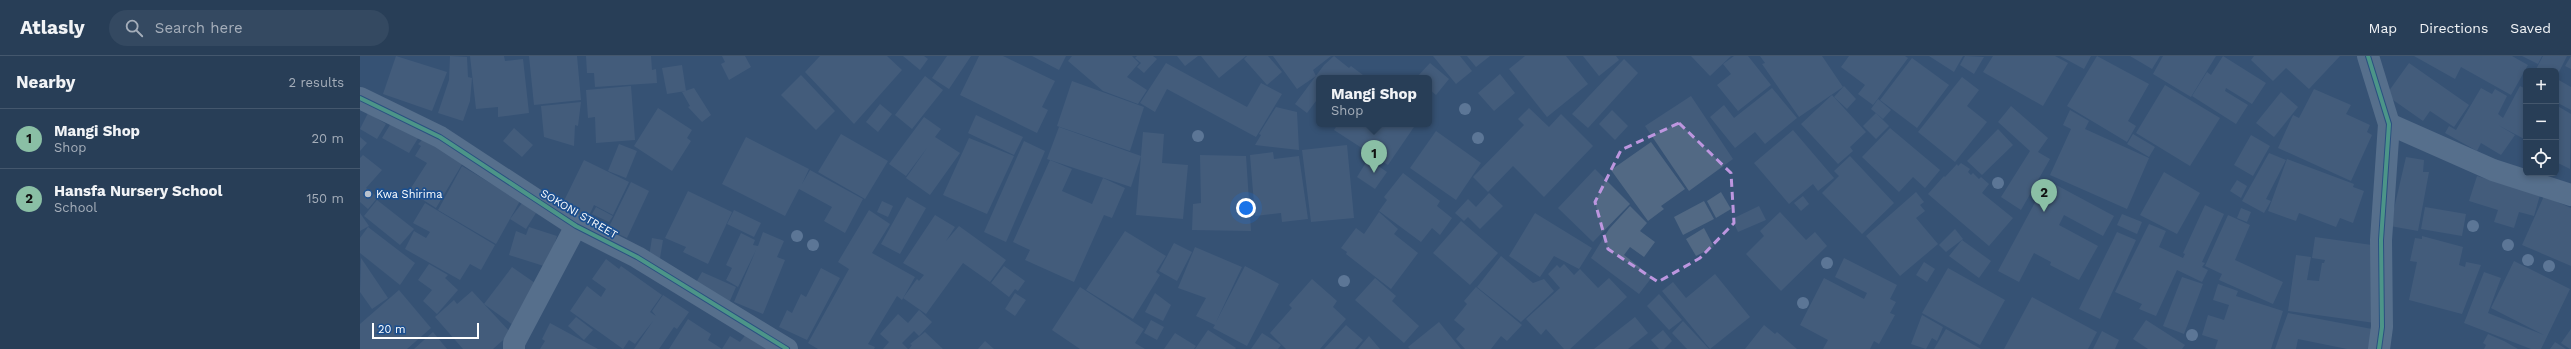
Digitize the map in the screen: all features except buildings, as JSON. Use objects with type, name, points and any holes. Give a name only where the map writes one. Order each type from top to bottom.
[{"type":"street","points":[[2368,56],[2389,124],[2382,240],[2382,328],[2379,349]]},
{"type":"street","name":"SOKONI STREET","points":[[360,98],[440,137],[576,226],[637,257],[787,349]]},
{"type":"street","points":[[2389,124],[2493,170],[2571,195]]},
{"type":"street","points":[[514,349],[514,343],[576,226]]},
{"type":"highlighted area","points":[[1679,123],[1731,173],[1734,223],[1700,258],[1658,282],[1608,249],[1595,202],[1621,150]]},
{"type":"cycle path","points":[[2368,56],[2389,124],[2381,240],[2382,327],[2379,349]]},
{"type":"cycle path","points":[[360,98],[440,137],[576,226],[637,257],[787,349]]},
{"type":"place","name":"Mangi Shop","points":[[1374,173]]},
{"type":"place","name":"Kwa Shirima","points":[[368,194]]},
{"type":"place","name":"Hansfa Nursery School","points":[[2044,212]]}]
